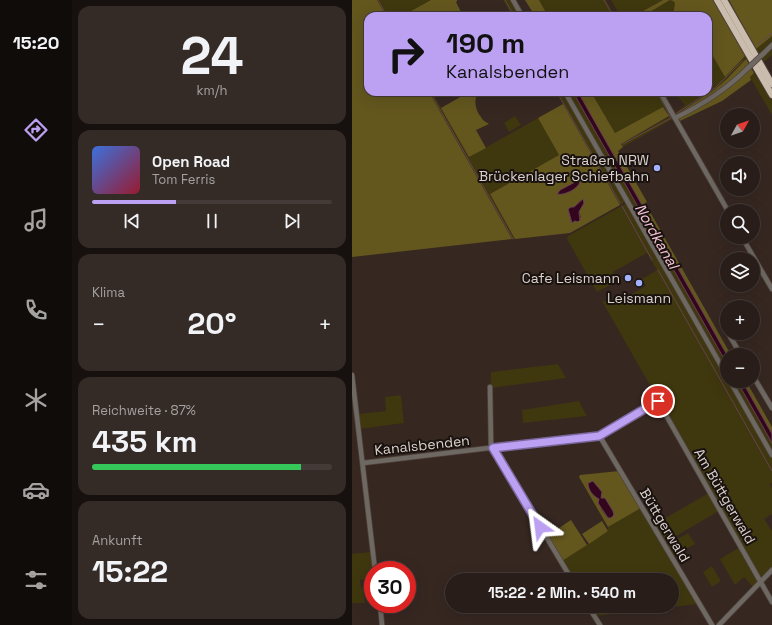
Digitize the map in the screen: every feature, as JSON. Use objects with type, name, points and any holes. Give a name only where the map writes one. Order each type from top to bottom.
[{"type":"highway","points":[[717,0],[772,95]]},
{"type":"highway","points":[[724,0],[772,84]]},
{"type":"street","points":[[513,0],[520,12]]},
{"type":"street","points":[[675,118],[695,109],[734,82],[772,45]]},
{"type":"street","points":[[567,96],[720,364]]},
{"type":"street","points":[[664,96],[724,204]]},
{"type":"street","points":[[746,244],[772,289]]},
{"type":"street","name":"Kanalsbenden","points":[[352,375],[362,463],[599,436],[658,401]]},
{"type":"street","points":[[490,388],[491,444],[568,573]]},
{"type":"street","points":[[734,388],[772,455]]},
{"type":"street","points":[[760,388],[772,408]]},
{"type":"street","name":"Am Büttgerwald","points":[[658,401],[772,602]]},
{"type":"street","name":"Büttgerwald","points":[[599,436],[712,625]]},
{"type":"street","points":[[362,463],[375,561]]},
{"type":"street","points":[[719,625],[772,570]]},
{"type":"street","points":[[381,613],[382,625]]},
{"type":"street","points":[[592,613],[600,625]]},
{"type":"shaded area","points":[[352,0],[431,0],[409,12],[364,12],[364,96],[434,96],[469,157],[538,118],[559,155],[490,194],[515,239],[512,239],[439,109],[352,157]]},
{"type":"shaded area","points":[[352,0],[377,0],[384,12],[364,12],[364,96],[431,96],[512,239],[352,257]]},
{"type":"shaded area","points":[[431,0],[457,0],[456,2],[461,12],[409,12]]},
{"type":"shaded area","points":[[503,0],[511,0],[518,12],[510,12]]},
{"type":"shaded area","points":[[525,0],[539,0],[546,12],[532,12]]},
{"type":"shaded area","points":[[539,0],[606,0],[613,12],[546,12]]},
{"type":"shaded area","points":[[611,0],[663,0],[641,12],[618,12]]},
{"type":"shaded area","points":[[663,0],[670,0],[650,12],[641,12]]},
{"type":"shaded area","points":[[670,0],[673,0],[675,3],[674,12],[650,12]]},
{"type":"shaded area","points":[[670,0],[713,0],[745,56],[725,77],[712,55],[712,12],[674,12],[675,3]]},
{"type":"shaded area","points":[[729,0],[772,0],[772,36],[756,49]]},
{"type":"shaded area","points":[[772,36],[772,55],[764,62],[756,49]]},
{"type":"shaded area","points":[[712,55],[725,77],[745,56],[746,59],[712,91]]},
{"type":"shaded area","points":[[746,59],[754,73],[750,77],[751,80],[722,101],[680,121],[676,115],[704,96],[712,96],[712,91],[727,79]]},
{"type":"shaded area","points":[[754,73],[772,101],[772,115],[750,77]]},
{"type":"shaded area","points":[[462,96],[476,96],[475,101],[476,108],[482,119],[489,124],[476,130],[486,148],[469,157],[441,108]]},
{"type":"shaded area","points":[[558,96],[566,96],[626,201],[620,205]]},
{"type":"shaded area","points":[[570,96],[575,96],[720,352],[720,359]]},
{"type":"shaded area","points":[[580,96],[593,96],[615,133],[663,107],[669,116],[621,144],[623,147],[618,151],[647,202],[645,203],[720,336],[720,340],[723,340],[727,348],[723,348]]},
{"type":"shaded area","points":[[593,96],[660,96],[673,119],[623,147],[621,144],[669,117],[664,107],[615,133]]},
{"type":"shaded area","points":[[677,96],[704,96],[676,115],[675,113],[685,105]]},
{"type":"shaded area","points":[[563,104],[620,205],[570,233],[515,239],[490,194],[559,155],[538,118]],"holes":[[[581,200],[584,203],[579,212],[581,217],[576,221],[571,221],[568,209],[574,207]]]},
{"type":"shaded area","points":[[515,116],[521,125],[509,132],[504,123]]},
{"type":"shaded area","points":[[627,203],[720,367],[720,388],[732,388],[772,458],[772,483],[770,484],[772,488],[772,514],[764,519],[772,531],[772,568],[761,579],[602,301],[617,302],[621,300],[627,303],[635,299],[632,294],[646,286],[642,279],[657,270],[647,253],[613,272],[618,281],[597,292],[567,239],[568,236]]},
{"type":"shaded area","points":[[558,364],[566,378],[491,388],[491,372]]},
{"type":"shaded area","points":[[737,388],[741,388],[772,443],[772,449]]},
{"type":"shaded area","points":[[746,388],[750,388],[772,427],[772,434]]},
{"type":"shaded area","points":[[401,395],[404,423],[360,429],[358,414],[386,411],[385,397]]},
{"type":"shaded area","points":[[579,401],[587,416],[523,423],[522,410]]},
{"type":"shaded area","points":[[619,471],[641,508],[608,527],[579,477],[580,475]],"holes":[[[597,486],[602,492],[601,498],[608,506],[610,518],[607,517],[601,509],[599,499],[592,493],[590,488]]]},
{"type":"shaded area","points":[[709,493],[719,511],[664,543],[653,525]]},
{"type":"shaded area","points":[[641,508],[698,604],[679,606],[679,573],[570,573],[562,561],[608,531],[608,527]]},
{"type":"shaded area","points":[[571,520],[587,545],[562,561],[547,536]]},
{"type":"shaded area","points":[[602,521],[608,531],[589,544],[582,534]]},
{"type":"shaded area","points":[[688,533],[695,544],[674,556],[667,545]]},
{"type":"shaded area","points":[[740,547],[759,581],[753,587],[744,577],[735,585],[720,559]]},
{"type":"shaded area","points":[[370,552],[371,561],[364,561],[364,579],[360,580],[361,587],[363,589],[364,603],[352,603],[352,554]]},
{"type":"shaded area","points":[[712,566],[721,581],[712,587],[703,572]]},
{"type":"shaded area","points":[[594,613],[622,613],[596,616]]},
{"type":"water","name":"Nordkanal","points":[[575,96],[580,96],[723,348],[720,348],[720,352]]},
{"type":"water","points":[[577,181],[580,182],[579,185],[574,189],[567,193],[557,194],[560,190]]},
{"type":"water","points":[[583,199],[584,203],[579,212],[580,220],[572,223],[568,209],[574,207]]},
{"type":"water","points":[[741,388],[746,388],[772,434],[772,443]]},
{"type":"water","points":[[593,481],[602,492],[601,498],[605,498],[613,511],[614,515],[611,518],[608,518],[598,503],[599,499],[593,494],[588,486],[588,483]]},
{"type":"waterway","points":[[378,0],[385,12]]},
{"type":"waterway","points":[[505,0],[512,12]]},
{"type":"waterway","points":[[604,0],[611,12]]},
{"type":"waterway","points":[[758,44],[772,33]]},
{"type":"waterway","points":[[712,90],[742,61]]},
{"type":"waterway","points":[[432,96],[513,239]]},
{"type":"waterway","points":[[559,96],[604,175]]},
{"type":"waterway","points":[[623,144],[671,118],[659,96]]},
{"type":"waterway","points":[[677,113],[703,96]]},
{"type":"waterway","points":[[606,178],[620,203]]},
{"type":"waterway","name":"Nordkanal","points":[[622,206],[652,260]]},
{"type":"waterway","name":"Nordkanal","points":[[658,270],[772,471]]},
{"type":"place","name":"Straßen NRW Brückenlager Schiefbahn","points":[[657,168]]},
{"type":"place","name":"Cafe Leismann","points":[[628,278]]},
{"type":"place","name":"Leismann","points":[[639,283]]},
{"type":"route","points":[[540,527],[493,448],[599,436],[658,401]]}]
